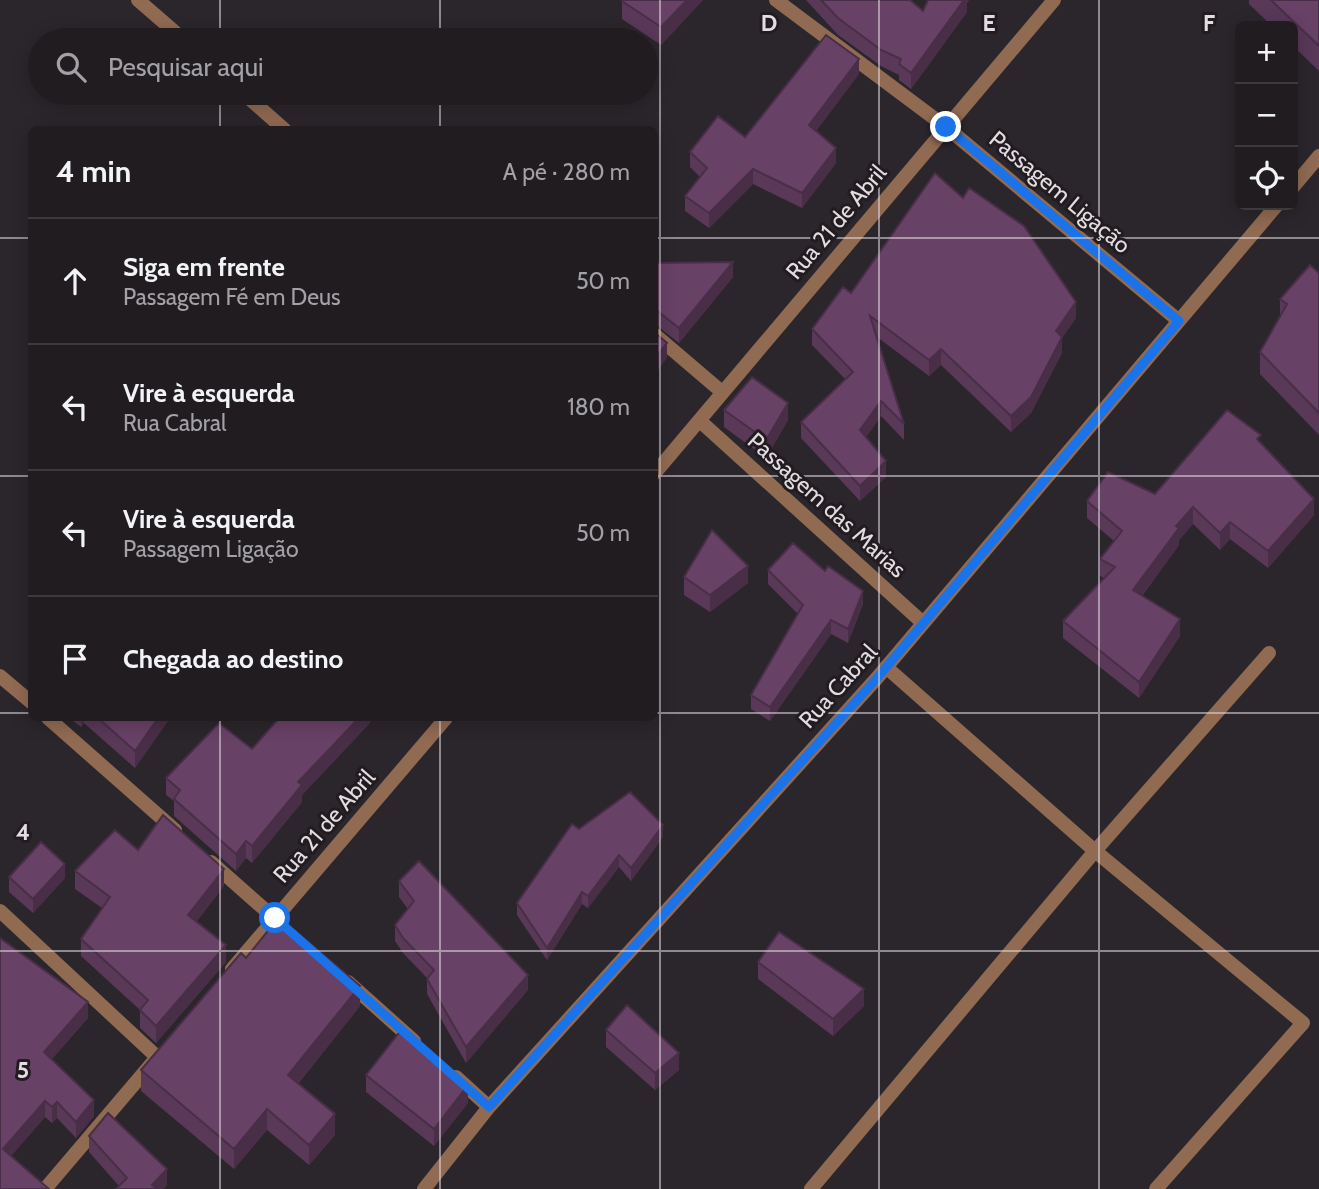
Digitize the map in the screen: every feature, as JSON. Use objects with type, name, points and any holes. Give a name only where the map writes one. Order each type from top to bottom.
[{"type":"street","points":[[138,0],[170,28]]},
{"type":"street","name":"Passagem Ligação","points":[[776,0],[946,127],[1179,321]]},
{"type":"street","name":"Rua 21 de Abril","points":[[658,469],[1054,0]]},
{"type":"street","points":[[257,105],[280,126]]},
{"type":"street","points":[[1298,181],[1319,156]]},
{"type":"street","name":"Rua Cabral","points":[[424,1189],[489,1107],[886,667],[1274,210]]},
{"type":"street","points":[[658,337],[722,392]]},
{"type":"street","name":"Passagem das Marias","points":[[700,421],[923,623]]},
{"type":"street","points":[[811,1189],[1096,851],[1269,653]]},
{"type":"street","points":[[886,667],[1096,851],[1303,1023],[1156,1189]]},
{"type":"street","points":[[0,676],[28,700]]},
{"type":"street","points":[[50,721],[182,836]]},
{"type":"street","name":"Rua 21 de Abril","points":[[221,982],[443,721]]},
{"type":"street","points":[[203,854],[295,936]]},
{"type":"street","points":[[0,911],[162,1051],[45,1189]]},
{"type":"street","points":[[336,972],[428,1053]]},
{"type":"street","points":[[449,1071],[489,1107]]},
{"type":"building","points":[[623,0],[687,0],[661,27]]},
{"type":"building","points":[[821,0],[910,0],[923,11],[928,0],[964,0],[911,73],[899,64],[901,59],[881,50],[838,18]]},
{"type":"building","points":[[1271,0],[1319,0],[1319,46],[1298,26],[1298,21],[1293,21]]},
{"type":"building","points":[[826,35],[859,59],[809,125],[836,148],[802,193],[753,169],[709,213],[685,196],[707,168],[690,152],[718,116],[745,137]]},
{"type":"building","points":[[935,173],[963,198],[969,188],[1024,226],[1076,302],[1056,331],[1062,337],[1031,397],[1011,416],[941,349],[929,360],[870,316],[904,424],[881,401],[860,430],[886,461],[860,486],[801,422],[853,372],[812,329],[843,287],[851,293]]},
{"type":"building","points":[[733,262],[679,328],[658,312],[658,263]]},
{"type":"building","points":[[1310,265],[1319,273],[1319,413],[1260,352],[1287,304],[1280,299]]},
{"type":"building","points":[[658,335],[667,343],[658,354]]},
{"type":"building","points":[[752,377],[788,403],[766,440],[724,410]]},
{"type":"building","points":[[1227,410],[1261,435],[1257,439],[1314,499],[1268,551],[1230,522],[1220,533],[1193,507],[1176,526],[1179,528],[1133,590],[1180,619],[1139,682],[1063,621],[1115,567],[1100,559],[1122,531],[1087,501],[1108,472],[1155,494]]},
{"type":"building","points":[[712,530],[748,566],[710,595],[684,577]]},
{"type":"building","points":[[793,543],[825,571],[828,566],[863,591],[848,629],[831,620],[770,707],[751,695],[803,605],[768,570]]},
{"type":"building","points":[[101,721],[156,721],[135,751]]},
{"type":"building","points":[[276,721],[356,721],[298,782],[302,785],[252,846],[246,841],[236,854],[174,799],[180,790],[166,778],[219,723],[252,749]]},
{"type":"building","points":[[630,792],[663,825],[631,868],[619,855],[588,896],[582,892],[547,948],[517,903],[572,824],[579,829]]},
{"type":"building","points":[[163,815],[224,869],[188,915],[226,945],[156,1026],[140,1010],[148,1000],[81,939],[110,897],[75,871],[115,830],[138,850]]},
{"type":"building","points":[[41,842],[65,864],[33,899],[9,877]]},
{"type":"building","points":[[419,861],[528,975],[466,1047],[427,979],[434,970],[403,938],[395,925],[414,901],[399,881]]},
{"type":"building","points":[[279,917],[360,986],[288,1075],[335,1114],[309,1145],[267,1109],[234,1149],[141,1070],[241,953],[246,958]]},
{"type":"building","points":[[779,932],[864,989],[833,1019],[758,962]]},
{"type":"building","points":[[0,938],[88,1002],[44,1052],[94,1100],[76,1122],[57,1102],[52,1107],[45,1101],[3,1149],[49,1189],[0,1189]]},
{"type":"building","points":[[627,1005],[679,1053],[655,1073],[606,1030]]},
{"type":"building","points":[[402,1029],[468,1085],[434,1129],[366,1075]]},
{"type":"building","points":[[108,1113],[167,1169],[152,1185],[157,1189],[116,1189],[127,1178],[89,1136]]},
{"type":"route","points":[[275,918],[489,1107],[877,678],[1179,321],[946,127]]}]
